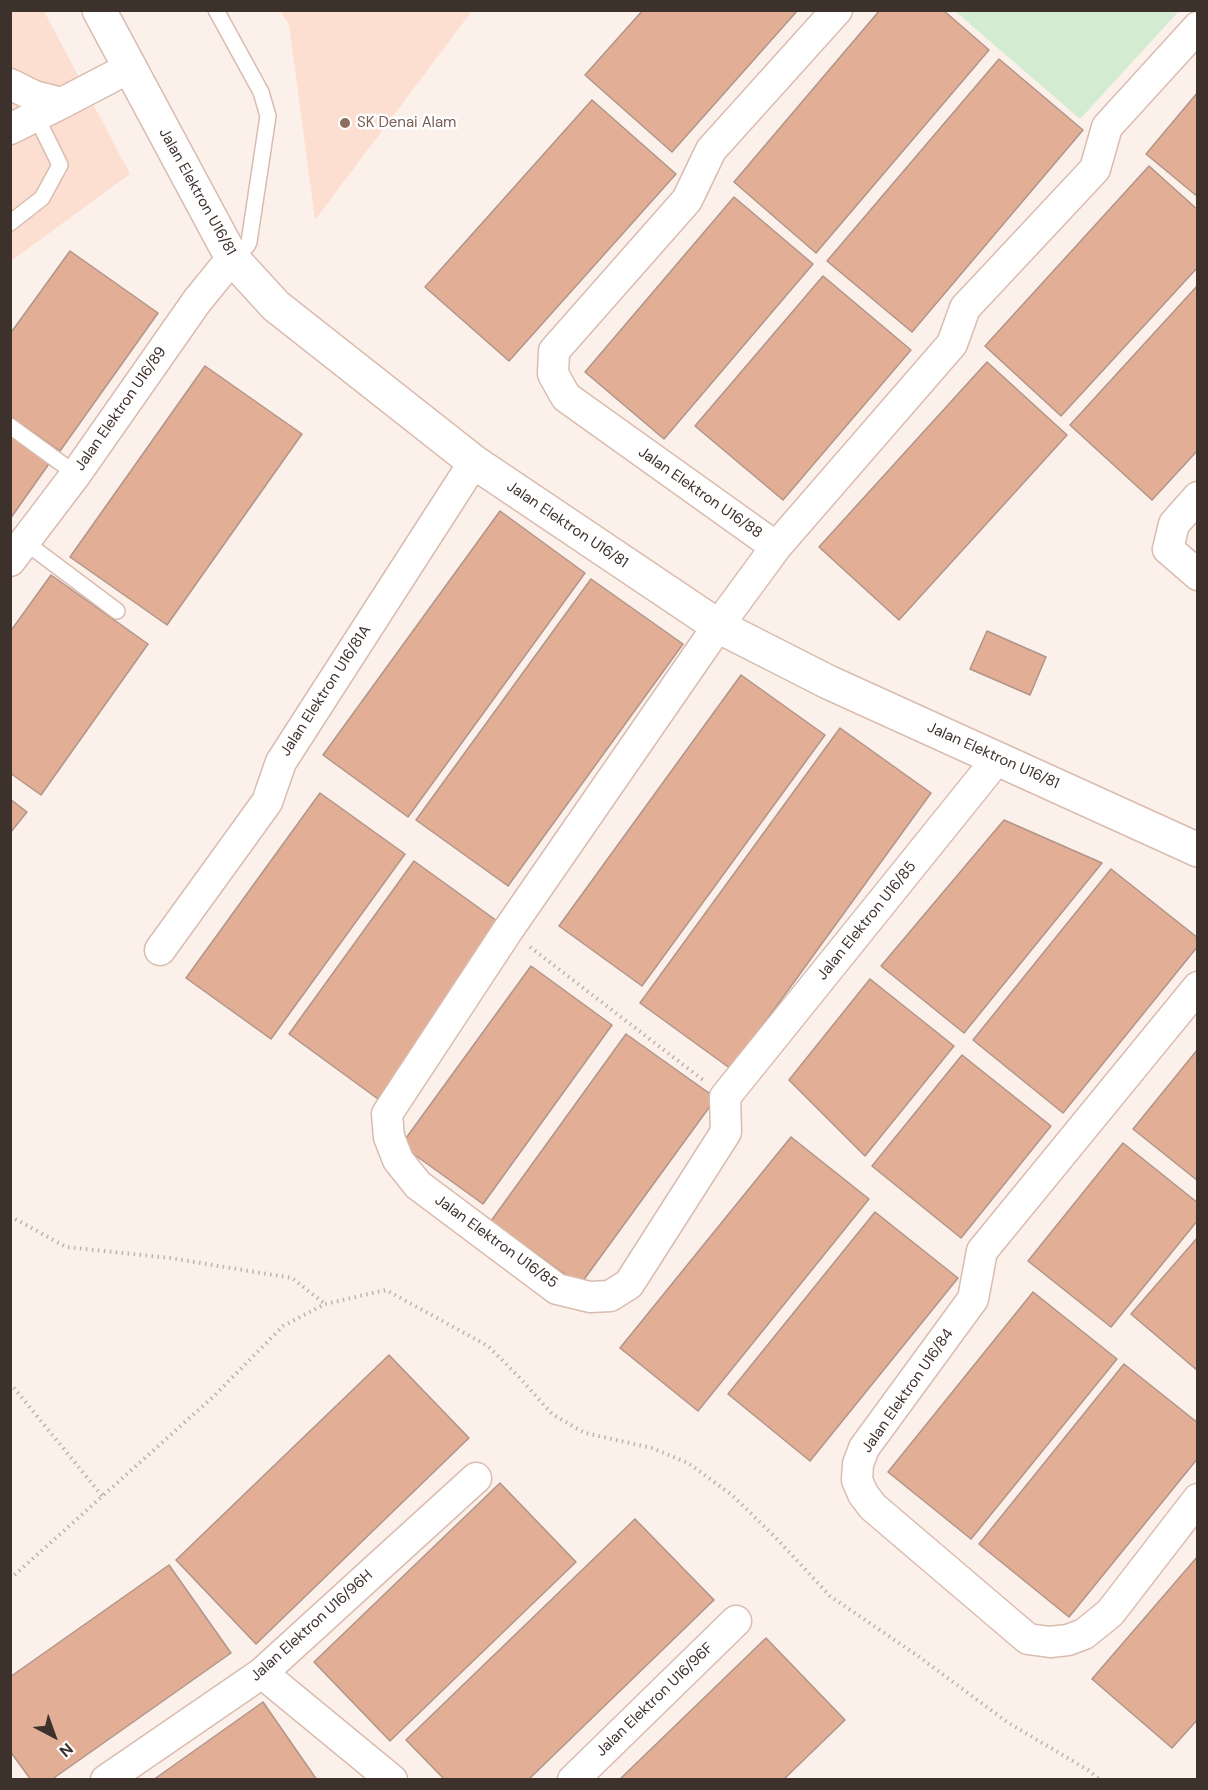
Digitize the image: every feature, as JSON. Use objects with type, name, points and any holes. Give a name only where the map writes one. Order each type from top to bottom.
[{"type":"street","name":"Jalan Elektron U16/81","points":[[99,10],[232,258],[276,306],[474,462],[717,627],[828,682],[1197,850]]},
{"type":"street","name":"Jalan Elektron U16/88","points":[[837,10],[711,150],[687,200],[554,351],[553,374],[566,398],[776,547],[952,344],[965,308],[1095,169],[1107,127],[1197,27]]},
{"type":"street","points":[[10,84],[34,96],[34,117],[129,68]]},
{"type":"street","name":"Jalan Elektron U16/89","points":[[18,551],[76,474],[197,301],[232,258]]},
{"type":"street","name":"Jalan Elektron U16/81A","points":[[160,950],[267,802],[281,762],[474,462]]},
{"type":"street","points":[[1197,497],[1174,524],[1168,549],[1197,575]]},
{"type":"street","name":"Jalan Elektron U16/85","points":[[776,547],[717,627],[508,930],[387,1114],[389,1137],[398,1160],[418,1185],[557,1289],[590,1297],[610,1296],[629,1284],[726,1132],[725,1097],[998,758]]},
{"type":"street","name":"Jalan Elektron U16/84","points":[[1197,987],[982,1251],[973,1299],[864,1448],[858,1464],[857,1480],[863,1494],[873,1507],[1028,1639],[1050,1642],[1068,1640],[1084,1634],[1110,1613],[1197,1499]]},
{"type":"street","name":"Jalan Elektron U16/96H","points":[[106,1779],[262,1673],[476,1478]]},
{"type":"street","name":"Jalan Elektron U16/96F","points":[[573,1779],[736,1621]]},
{"type":"street","points":[[262,1673],[392,1779]]},
{"type":"lane","points":[[216,10],[261,92],[267,116],[249,242],[232,258]]},
{"type":"lane","points":[[10,223],[42,198],[60,165],[34,117]]},
{"type":"lane","points":[[10,426],[76,474]]},
{"type":"lane","points":[[18,551],[117,611]]},
{"type":"path","points":[[508,930],[725,1097]]},
{"type":"path","points":[[10,1216],[66,1247],[170,1258],[292,1278],[326,1304]]},
{"type":"path","points":[[10,1579],[214,1396],[283,1326],[326,1304],[386,1290],[488,1346],[552,1414],[568,1424],[585,1433],[652,1448],[688,1463],[732,1495],[830,1596],[918,1656],[1007,1722],[1100,1779]]},
{"type":"path","points":[[10,1383],[103,1497]]},
{"type":"shaded area","points":[[11,11],[44,11],[130,174],[11,261]]},
{"type":"shaded area","name":"SK Denai Alam","points":[[280,11],[472,11],[315,220],[289,25]]},
{"type":"green space","points":[[955,11],[1179,11],[1080,119]]},
{"type":"building","points":[[643,10],[798,10],[672,152],[585,75]]},
{"type":"building","points":[[880,10],[943,10],[989,50],[816,253],[734,182]]},
{"type":"building","points":[[999,59],[1083,130],[912,332],[827,261]]},
{"type":"building","points":[[1198,92],[1198,197],[1146,154]]},
{"type":"building","points":[[592,100],[676,174],[509,361],[425,287]]},
{"type":"building","points":[[1149,166],[1198,210],[1198,267],[1061,416],[985,346]]},
{"type":"building","points":[[734,197],[813,264],[664,439],[585,372]]},
{"type":"building","points":[[70,251],[158,313],[60,451],[10,416],[10,334]]},
{"type":"building","points":[[823,276],[911,350],[783,500],[695,426]]},
{"type":"building","points":[[1198,285],[1198,450],[1152,500],[1070,425]]},
{"type":"building","points":[[987,362],[1067,435],[899,620],[819,547]]},
{"type":"building","points":[[205,366],[302,434],[167,625],[70,557]]},
{"type":"building","points":[[10,432],[51,461],[10,519]]},
{"type":"building","points":[[500,511],[585,573],[408,817],[323,755]]},
{"type":"building","points":[[51,575],[148,644],[41,795],[10,773],[10,632]]},
{"type":"building","points":[[591,579],[683,644],[508,886],[416,820]]},
{"type":"building","points":[[987,631],[1046,657],[1030,695],[970,669]]},
{"type":"building","points":[[741,675],[825,735],[642,986],[559,926]]},
{"type":"building","points":[[840,728],[931,793],[731,1069],[640,1003]]},
{"type":"building","points":[[320,793],[405,854],[271,1039],[186,978]]},
{"type":"building","points":[[10,799],[27,812],[10,833]]},
{"type":"building","points":[[1004,820],[1102,863],[964,1033],[881,966]]},
{"type":"building","points":[[414,861],[504,926],[378,1099],[289,1034]]},
{"type":"building","points":[[1111,869],[1198,938],[1198,946],[1063,1113],[973,1040]]},
{"type":"building","points":[[531,966],[612,1025],[483,1204],[401,1145]]},
{"type":"building","points":[[870,979],[954,1046],[865,1156],[789,1080]]},
{"type":"building","points":[[626,1034],[716,1098],[580,1285],[491,1221]]},
{"type":"building","points":[[1198,1049],[1198,1181],[1133,1129]]},
{"type":"building","points":[[962,1055],[1051,1126],[961,1238],[872,1166]]},
{"type":"building","points":[[791,1137],[869,1199],[698,1411],[620,1348]]},
{"type":"building","points":[[1123,1143],[1198,1203],[1198,1220],[1111,1327],[1028,1261]]},
{"type":"building","points":[[875,1212],[958,1278],[810,1461],[728,1394]]},
{"type":"building","points":[[1198,1237],[1198,1371],[1131,1314]]},
{"type":"building","points":[[1033,1292],[1117,1359],[971,1539],[888,1472]]},
{"type":"building","points":[[389,1355],[469,1438],[256,1644],[176,1560]]},
{"type":"building","points":[[1124,1364],[1198,1423],[1198,1458],[1069,1617],[979,1544]]},
{"type":"building","points":[[500,1483],[576,1562],[390,1741],[314,1662]]},
{"type":"building","points":[[635,1519],[714,1600],[528,1780],[445,1780],[406,1740]]},
{"type":"building","points":[[1198,1556],[1198,1719],[1172,1748],[1092,1679]]},
{"type":"building","points":[[169,1565],[231,1653],[51,1780],[31,1780],[10,1751],[10,1677]]},
{"type":"building","points":[[766,1638],[845,1720],[783,1780],[619,1780]]},
{"type":"building","points":[[263,1702],[317,1780],[153,1780]]},
{"type":"place","name":"SK Denai Alam","points":[[345,123]]}]
